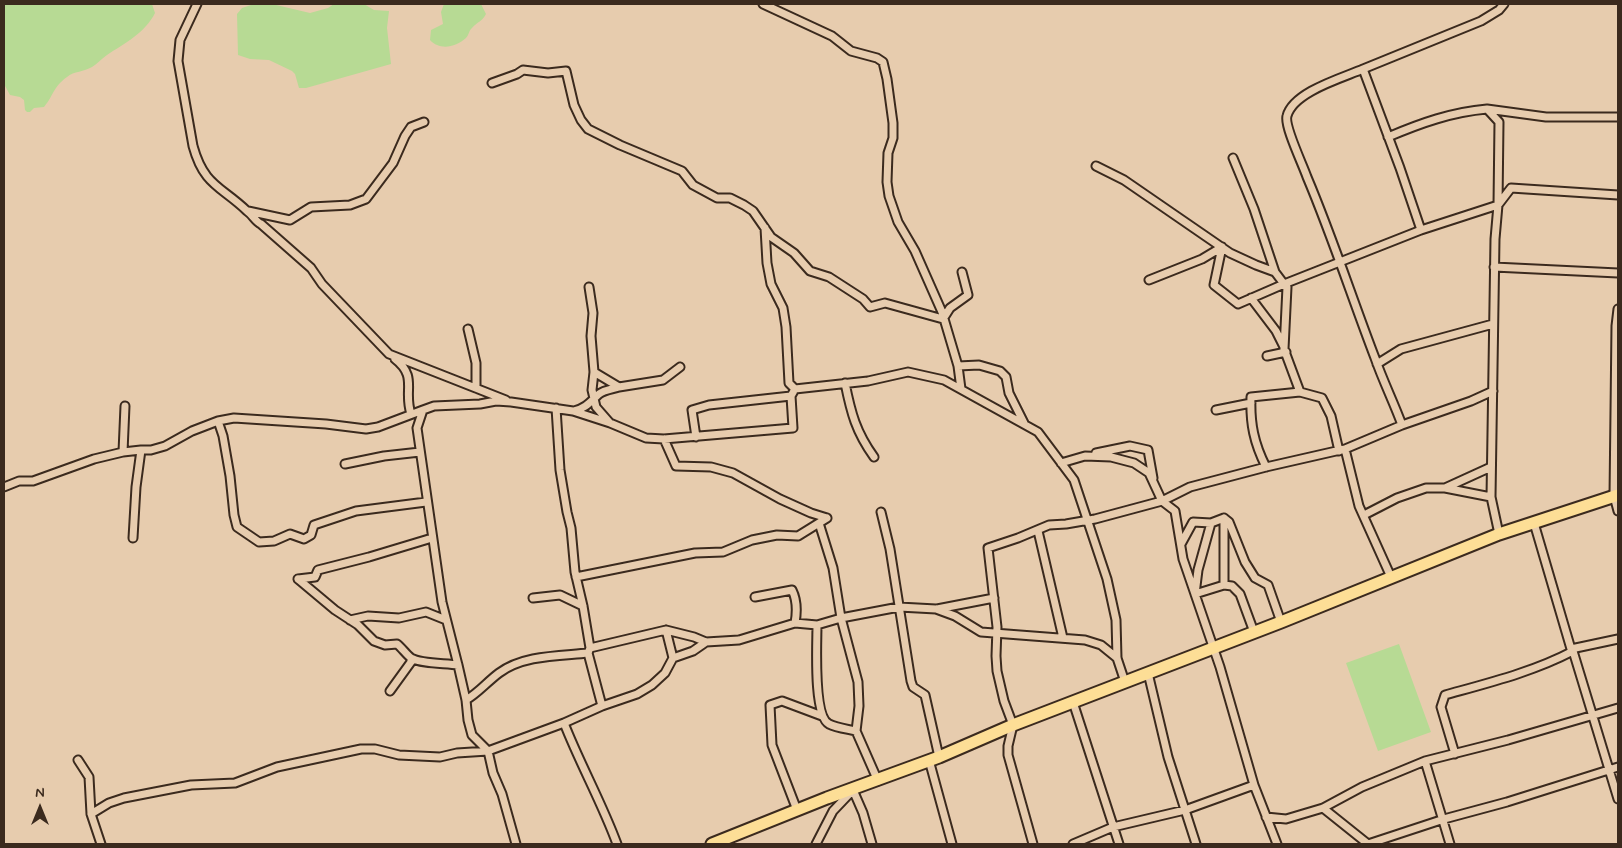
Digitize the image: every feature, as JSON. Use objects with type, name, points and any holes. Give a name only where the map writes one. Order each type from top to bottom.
[{"type":"main road","points":[[712,844],[934,759],[1013,725],[1148,674],[1500,534],[1616,495]]},
{"type":"street","points":[[197,4],[180,40],[178,61],[196,157],[206,176],[213,184],[248,211],[256,222],[262,224],[311,268],[322,284],[389,354],[404,366],[408,374],[407,404],[411,414]]},
{"type":"street","points":[[763,4],[832,36],[851,51],[877,58],[883,62],[893,123],[893,138],[888,153],[887,182],[889,196],[898,222],[915,251],[943,319],[958,366],[961,389]]},
{"type":"street","points":[[1402,426],[1290,133],[1286,117],[1302,96],[1313,90],[1482,21],[1499,10],[1504,4]]},
{"type":"street","points":[[1362,69],[1421,230]]},
{"type":"street","points":[[492,83],[523,70],[548,73],[566,71],[574,105],[581,120],[588,129],[620,145],[682,171],[693,186],[716,198],[730,198],[753,211],[776,242],[794,253],[810,271],[829,278],[863,299],[870,307],[885,303],[943,319]]},
{"type":"street","points":[[1388,137],[1428,120],[1458,112],[1487,109],[1546,117],[1618,118]]},
{"type":"street","points":[[1487,109],[1499,122],[1498,205],[1494,267],[1491,497],[1500,534]]},
{"type":"street","points":[[248,211],[290,220],[311,207],[350,205],[366,199],[393,163],[411,126],[424,122]]},
{"type":"street","points":[[1233,158],[1254,209],[1275,272],[1287,287],[1285,350]]},
{"type":"street","points":[[1096,166],[1124,180],[1222,247],[1256,265],[1275,272]]},
{"type":"street","points":[[1222,247],[1214,285],[1238,304],[1421,230],[1498,205],[1511,188],[1618,195]]},
{"type":"street","points":[[4,487],[33,480],[94,459],[123,452],[151,450],[166,446],[192,431],[218,421],[234,418],[326,424],[366,430],[434,406],[480,404],[496,401],[574,411],[646,438],[696,437],[793,428],[793,393],[788,382],[786,327],[783,308],[771,284],[767,263],[765,228]]},
{"type":"street","points":[[1150,280],[1202,259],[1222,247]]},
{"type":"street","points":[[1494,267],[1618,273]]},
{"type":"street","points":[[943,319],[950,308],[968,295],[962,272]]},
{"type":"street","points":[[589,287],[594,372],[592,390],[596,407],[610,423]]},
{"type":"street","points":[[1251,298],[1276,331],[1300,392]]},
{"type":"street","points":[[1618,310],[1616,326],[1616,495],[1618,511]]},
{"type":"street","points":[[1377,364],[1401,349],[1493,324]]},
{"type":"street","points":[[468,329],[476,362],[476,388]]},
{"type":"street","points":[[1267,356],[1285,350]]},
{"type":"street","points":[[389,354],[511,402]]},
{"type":"street","points":[[958,366],[979,365],[1000,371],[1006,377],[1009,393],[1024,424]]},
{"type":"street","points":[[574,411],[583,408],[600,393],[619,387],[663,380],[680,366]]},
{"type":"street","points":[[594,372],[619,387]]},
{"type":"street","points":[[696,437],[692,410],[710,405],[868,381],[908,372],[944,380],[1024,424],[1038,432],[1074,480],[1107,579],[1116,620],[1117,658],[1125,682]]},
{"type":"street","points":[[845,383],[852,418],[863,441],[874,457]]},
{"type":"street","points":[[1033,844],[1008,755],[1013,725],[1004,701],[997,671],[998,634],[988,548],[1049,526],[1086,520],[1162,501],[1190,487],[1342,450],[1493,391]]},
{"type":"street","points":[[1266,467],[1257,449],[1250,418],[1251,397],[1300,392],[1322,398],[1331,416],[1359,506],[1391,577]]},
{"type":"street","points":[[1216,410],[1251,403]]},
{"type":"street","points":[[123,452],[126,406]]},
{"type":"street","points":[[556,408],[560,470],[566,512],[571,528],[576,577],[583,606],[589,651],[602,706]]},
{"type":"street","points":[[423,410],[417,428],[426,502],[446,620],[466,700],[472,735],[488,751],[493,773],[502,794],[516,844]]},
{"type":"street","points":[[218,421],[223,436],[237,527],[259,542],[274,541],[290,534],[304,539],[311,535],[314,526],[356,511],[426,502]]},
{"type":"street","points":[[576,577],[695,553],[723,552],[752,540],[776,535],[798,536],[827,518],[780,499],[733,473],[711,467],[676,466],[664,439]]},
{"type":"street","points":[[1061,463],[1130,446],[1148,450],[1154,483]]},
{"type":"street","points":[[132,538],[141,450]]},
{"type":"street","points":[[345,464],[384,456],[420,452]]},
{"type":"street","points":[[1086,456],[1111,457],[1134,463],[1149,473],[1162,501],[1175,511],[1183,559],[1220,667],[1254,785],[1277,844]]},
{"type":"street","points":[[1445,488],[1491,467]]},
{"type":"street","points":[[1364,515],[1397,498],[1426,488],[1445,488],[1491,497]]},
{"type":"street","points":[[882,512],[890,549],[912,688],[925,695],[934,759],[952,844]]},
{"type":"street","points":[[1180,545],[1193,522],[1211,523],[1224,518]]},
{"type":"street","points":[[1224,518],[1224,585]]},
{"type":"street","points":[[1224,518],[1229,522],[1245,562],[1255,578],[1268,585],[1280,622]]},
{"type":"street","points":[[819,523],[833,568],[841,618],[858,682],[859,706],[856,731],[878,781]]},
{"type":"street","points":[[1195,594],[1198,570],[1211,523]]},
{"type":"street","points":[[1534,523],[1618,799]]},
{"type":"street","points":[[1038,531],[1063,638]]},
{"type":"street","points":[[432,538],[370,557],[318,570],[315,577],[298,579],[335,610],[358,625],[374,641],[385,645],[397,644],[411,658],[421,662],[440,662],[458,665]]},
{"type":"street","points":[[1195,594],[1224,585],[1232,586],[1240,594],[1254,632]]},
{"type":"street","points":[[755,597],[792,590],[797,613],[795,623]]},
{"type":"street","points":[[533,598],[560,595],[583,606]]},
{"type":"street","points":[[466,700],[476,694],[499,673],[526,661],[589,651],[666,630],[706,642],[739,640],[795,623],[817,624],[899,607],[936,609],[994,598]]},
{"type":"street","points":[[936,609],[955,616],[981,632],[1085,640],[1101,644],[1117,658]]},
{"type":"street","points":[[350,620],[368,616],[399,618],[426,612],[446,620]]},
{"type":"street","points":[[817,624],[817,680],[822,716]]},
{"type":"street","points":[[666,630],[673,658]]},
{"type":"street","points":[[1455,754],[1442,706],[1445,696],[1557,660],[1572,650],[1618,638]]},
{"type":"street","points":[[91,814],[109,803],[124,798],[191,785],[235,783],[277,767],[361,749],[375,749],[399,756],[440,757],[457,753],[488,751],[637,694],[652,685],[665,672],[673,658],[693,651],[706,642]]},
{"type":"street","points":[[390,691],[411,662],[411,658]]},
{"type":"street","points":[[1148,674],[1168,757],[1196,844]]},
{"type":"street","points":[[797,810],[772,745],[770,705],[782,701],[822,716],[829,724],[856,731]]},
{"type":"street","points":[[1073,702],[1119,844]]},
{"type":"street","points":[[1266,817],[1286,819],[1323,808],[1362,787],[1425,761],[1593,717],[1618,708]]},
{"type":"street","points":[[564,723],[576,753],[608,818],[617,844]]},
{"type":"street","points":[[78,760],[89,777],[91,814],[101,844]]},
{"type":"street","points":[[1425,761],[1450,844]]},
{"type":"street","points":[[1323,808],[1368,844],[1444,819],[1507,802],[1618,767]]},
{"type":"street","points":[[1073,844],[1113,827],[1185,810],[1254,785]]},
{"type":"street","points":[[816,844],[833,811],[853,790],[863,813],[872,844]]},
{"type":"green space","points":[[4,4],[152,4],[155,13],[146,26],[134,37],[92,67],[70,75],[62,81],[44,107],[34,108],[27,112],[24,100],[10,95],[4,84]]},
{"type":"green space","points":[[254,4],[272,4],[310,13],[328,8],[334,4],[364,4],[374,10],[389,11],[387,28],[391,64],[306,88],[299,88],[295,74],[292,71],[269,60],[250,59],[238,55],[237,14],[242,8]]},
{"type":"green space","points":[[444,4],[481,4],[486,14],[471,29],[467,37],[458,44],[438,46],[430,40],[431,30],[443,24],[441,12]]},
{"type":"green space","points":[[1399,644],[1431,732],[1378,751],[1346,663]]}]
